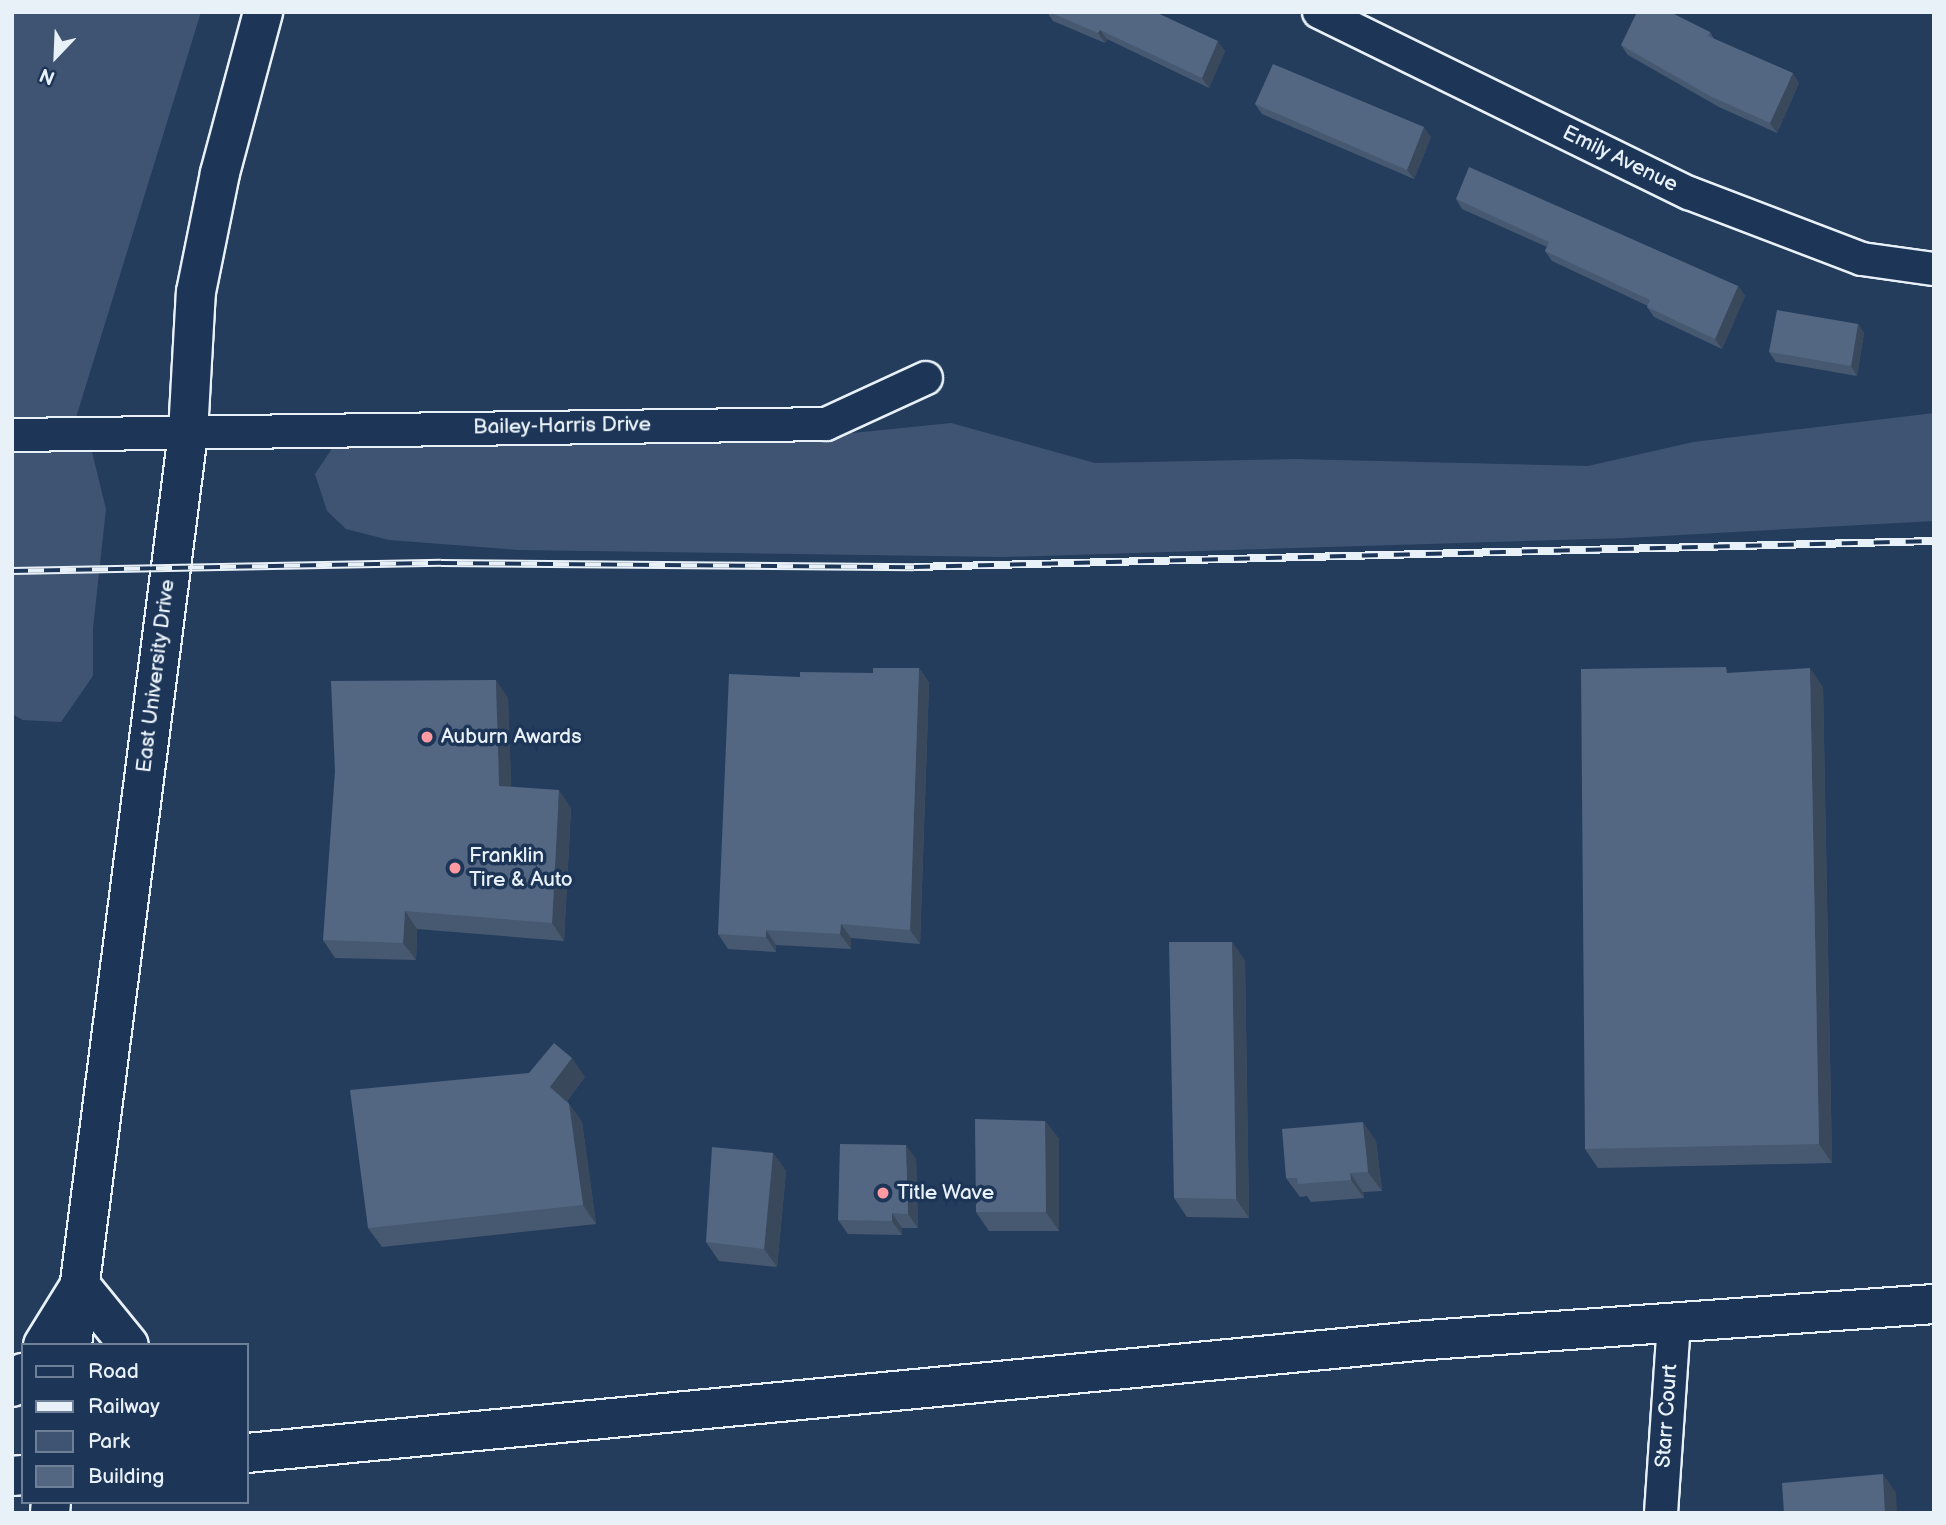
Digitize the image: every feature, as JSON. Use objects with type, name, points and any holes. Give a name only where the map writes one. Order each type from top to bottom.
[{"type":"main road","name":"East University Drive","points":[[72,1343],[188,433],[196,292],[220,173],[263,12]]},
{"type":"main road","points":[[44,1343],[80,1285],[127,1343]]},
{"type":"main road","points":[[252,1449],[1674,1320],[1934,1304]]},
{"type":"street","name":"Emily Avenue","points":[[1320,12],[1689,193],[1862,260],[1934,269]]},
{"type":"street","name":"Bailey-Harris Drive","points":[[12,435],[827,424],[926,378]]},
{"type":"street","name":"Starr Court","points":[[1661,1513],[1674,1320]]},
{"type":"green space","points":[[12,12],[201,12],[66,450],[92,452],[106,509],[93,628],[93,676],[61,722],[23,720],[12,714]]},
{"type":"green space","points":[[1934,413],[1934,521],[1626,538],[1004,557],[519,550],[389,540],[346,529],[327,511],[315,474],[335,444],[853,433],[951,423],[1095,463],[1295,459],[1588,466],[1693,442]]},
{"type":"building","points":[[1049,12],[1155,12],[1218,41],[1202,78],[1100,30],[1098,33]]},
{"type":"building","points":[[1637,12],[1670,12],[1710,32],[1708,36],[1793,73],[1770,123],[1712,97],[1621,45]]},
{"type":"building","points":[[1273,64],[1424,127],[1407,170],[1255,104]]},
{"type":"building","points":[[1469,167],[1738,286],[1715,339],[1647,307],[1650,300],[1545,251],[1549,242],[1456,199]]},
{"type":"building","points":[[1777,310],[1858,324],[1851,366],[1769,352]]},
{"type":"building","points":[[1726,667],[1727,673],[1810,668],[1819,1144],[1585,1149],[1581,669]]},
{"type":"building","points":[[873,668],[919,668],[910,930],[841,924],[840,934],[766,930],[766,937],[718,934],[729,674],[800,677],[800,672],[873,673]]},
{"type":"building","points":[[496,680],[499,786],[559,790],[552,923],[405,911],[403,943],[323,940],[335,771],[331,681]]},
{"type":"building","points":[[1169,942],[1232,942],[1236,1199],[1174,1198]]},
{"type":"building","points":[[554,1043],[572,1058],[550,1087],[569,1104],[583,1205],[368,1228],[350,1090],[529,1073]]},
{"type":"building","points":[[975,1119],[1045,1121],[1046,1212],[976,1212]]},
{"type":"building","points":[[1363,1122],[1368,1172],[1350,1173],[1351,1180],[1298,1184],[1297,1178],[1286,1178],[1282,1129]]},
{"type":"building","name":"Title Wave","points":[[840,1144],[906,1145],[908,1214],[892,1213],[892,1221],[838,1220]]},
{"type":"building","points":[[712,1147],[773,1153],[764,1249],[706,1242]]},
{"type":"building","points":[[1883,1474],[1885,1513],[1784,1513],[1782,1483]]},
{"type":"railway","points":[[12,571],[441,563],[914,567],[1934,541]]},
{"type":"place","name":"Auburn Awards","points":[[427,737]]},
{"type":"place","name":"Franklin Tire & Auto","points":[[455,868]]},
{"type":"place","name":"Title Wave","points":[[883,1193]]}]
